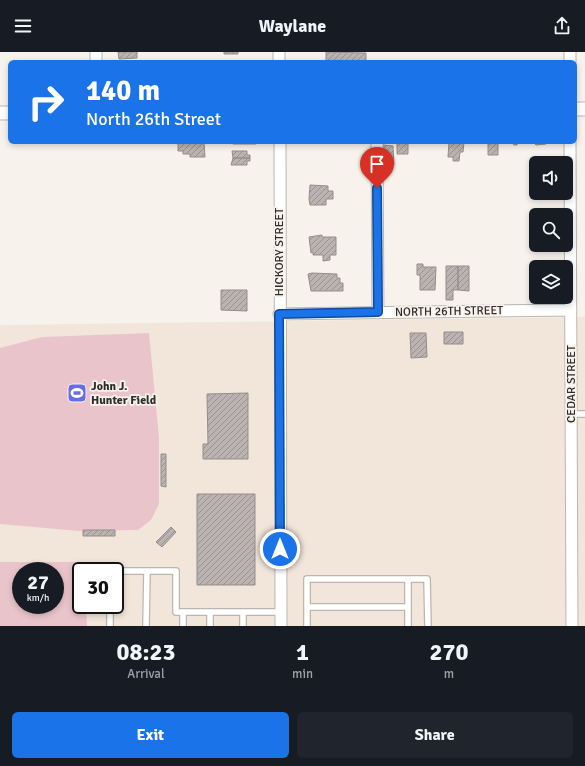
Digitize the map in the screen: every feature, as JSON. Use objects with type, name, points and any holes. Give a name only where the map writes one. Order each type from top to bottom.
[{"type":"street","name":"HICKORY STREET","points":[[280,144],[279,314],[281,626]]},
{"type":"street","points":[[377,144],[378,312]]},
{"type":"street","name":"CEDAR STREET","points":[[570,144],[572,626]]},
{"type":"street","name":"NORTH 26TH STREET","points":[[279,314],[571,310]]},
{"type":"lane","points":[[571,414],[585,414]]},
{"type":"lane","points":[[124,571],[176,571],[176,612],[281,612]]},
{"type":"lane","points":[[146,626],[147,571]]},
{"type":"lane","points":[[307,626],[307,579],[427,579],[428,626]]},
{"type":"lane","points":[[408,579],[408,626]]},
{"type":"lane","points":[[307,607],[408,607]]},
{"type":"lane","points":[[183,612],[183,626]]},
{"type":"lane","points":[[210,612],[210,626]]},
{"type":"lane","points":[[243,612],[243,626]]},
{"type":"lane","points":[[110,614],[110,626]]},
{"type":"shaded area","points":[[585,317],[585,626],[0,626],[0,325]]},
{"type":"shaded area","name":"John J. Hunter Field","points":[[149,333],[159,438],[159,504],[151,520],[138,530],[78,531],[0,524],[0,348],[42,337]]},
{"type":"shaded area","points":[[0,562],[12,562],[12,614],[64,614],[64,562],[72,562],[72,614],[86,614],[87,626],[0,626]]},
{"type":"building","points":[[118,52],[137,52],[137,58],[119,59]]},
{"type":"building","points":[[224,52],[238,52],[238,54],[224,54]]},
{"type":"building","points":[[326,52],[366,53],[366,60],[326,60]]},
{"type":"building","points":[[178,144],[204,144],[205,157],[190,157],[190,154],[183,154],[183,151],[178,151]]},
{"type":"building","points":[[397,144],[408,144],[408,154],[397,154]]},
{"type":"building","points":[[449,144],[464,144],[463,152],[460,152],[459,161],[453,161],[453,157],[448,157]]},
{"type":"building","points":[[488,144],[498,144],[498,155],[488,155]]},
{"type":"building","points":[[383,145],[393,146],[394,165],[383,165]]},
{"type":"building","points":[[232,151],[247,151],[247,155],[250,155],[250,158],[233,158]]},
{"type":"building","points":[[233,158],[250,158],[250,161],[247,161],[247,165],[231,165]]},
{"type":"building","points":[[310,185],[328,186],[328,191],[333,191],[333,199],[326,199],[326,205],[310,205]]},
{"type":"building","points":[[322,235],[322,237],[336,237],[336,255],[330,255],[330,260],[323,261],[323,255],[313,255],[313,252],[311,253],[309,237]]},
{"type":"building","points":[[417,264],[423,264],[423,267],[436,267],[435,290],[420,290],[420,275],[417,275]]},
{"type":"building","points":[[446,266],[458,266],[458,290],[453,290],[453,300],[446,300]]},
{"type":"building","points":[[458,266],[469,266],[469,291],[458,290]]},
{"type":"building","points":[[308,274],[337,274],[337,278],[340,278],[340,283],[343,283],[343,291],[311,291]]},
{"type":"building","points":[[221,290],[247,290],[247,311],[221,310]]},
{"type":"building","points":[[444,332],[463,332],[463,344],[444,344]]},
{"type":"building","points":[[410,333],[426,333],[427,357],[411,358]]},
{"type":"building","points":[[248,393],[248,459],[203,459],[203,444],[208,444],[207,394]]},
{"type":"building","points":[[161,454],[166,454],[166,487],[161,486]]},
{"type":"building","points":[[197,494],[255,494],[255,585],[197,585]]},
{"type":"building","points":[[171,527],[176,532],[162,547],[156,542]]},
{"type":"building","points":[[83,530],[115,530],[115,536],[83,536]]},
{"type":"place","name":"John J. Hunter Field","points":[[77,393]]},
{"type":"route","points":[[280,549],[279,314],[378,312],[377,188]]}]
